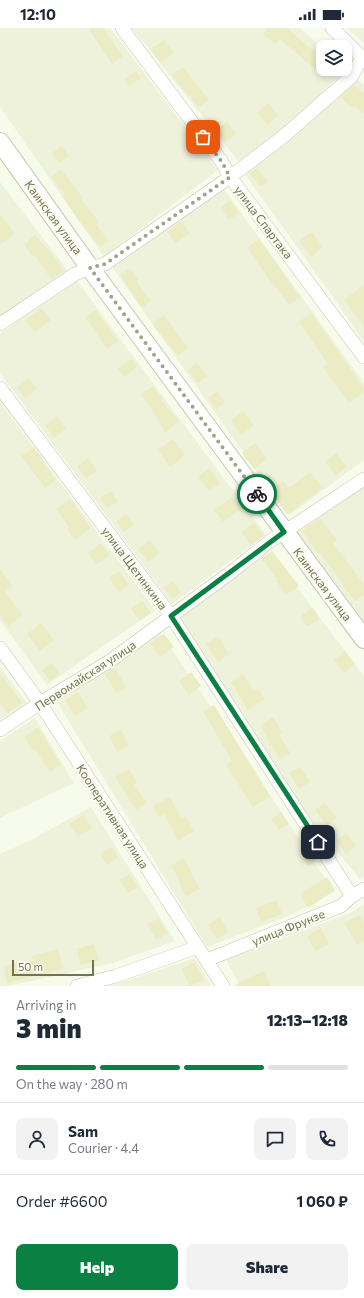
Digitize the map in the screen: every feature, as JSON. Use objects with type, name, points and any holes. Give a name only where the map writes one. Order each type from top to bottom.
[{"type":"main road","name":"Каинская улица","points":[[0,142],[90,268],[364,639]]},
{"type":"street","name":"улица Спартака","points":[[122,28],[222,162],[230,177],[364,357]]},
{"type":"street","points":[[0,324],[75,274],[105,264],[230,177],[284,136],[351,78],[363,58],[332,28]]},
{"type":"street","name":"улица Щетинкина","points":[[0,388],[171,616],[352,896]]},
{"type":"street","name":"Первомайская улица","points":[[0,730],[40,703],[110,661],[284,532],[364,479]]},
{"type":"street","name":"Кооперативная улица","points":[[0,648],[40,703],[223,986]]},
{"type":"street","name":"улица Фрунзе","points":[[207,960],[341,906],[364,888]]},
{"type":"street","points":[[77,986],[116,976],[198,947]]},
{"type":"shaded area","points":[[0,28],[110,28],[218,170],[104,257],[0,107]]},
{"type":"shaded area","points":[[132,28],[300,28],[316,43],[316,76],[341,76],[276,135],[239,162]]},
{"type":"shaded area","points":[[347,28],[364,28],[364,43]]},
{"type":"shaded area","points":[[356,78],[364,85],[364,343],[333,297],[244,173]]},
{"type":"shaded area","points":[[0,182],[69,272],[0,317]]},
{"type":"shaded area","points":[[223,188],[364,383],[364,460],[288,516],[112,267]]},
{"type":"shaded area","points":[[75,278],[266,535],[172,604],[0,373],[0,334]]},
{"type":"shaded area","points":[[0,402],[155,610],[47,685],[0,620]]},
{"type":"shaded area","points":[[364,487],[364,624],[295,532]]},
{"type":"shaded area","points":[[270,552],[364,676],[364,877],[360,879],[292,796],[175,618]]},
{"type":"shaded area","points":[[160,632],[334,892],[293,914],[207,947],[57,702]]},
{"type":"shaded area","points":[[0,667],[27,703],[0,720]]},
{"type":"shaded area","points":[[35,718],[74,783],[0,818],[0,741]]},
{"type":"shaded area","points":[[91,807],[175,941],[113,963],[8,986],[0,986],[0,854],[29,841]]},
{"type":"shaded area","points":[[364,904],[364,986],[240,986],[226,960],[352,912]]},
{"type":"shaded area","points":[[195,958],[211,986],[109,986],[132,979]]},
{"type":"building","points":[[88,28],[103,28],[123,56],[112,64]]},
{"type":"building","points":[[268,28],[287,28],[316,53],[316,70],[280,39],[275,44],[263,34]]},
{"type":"building","points":[[164,40],[174,53],[161,63],[151,49]]},
{"type":"building","points":[[183,67],[209,100],[199,108],[172,75]]},
{"type":"building","points":[[136,71],[141,78],[129,87],[124,80]]},
{"type":"building","points":[[354,85],[364,93],[364,114],[354,106],[352,108],[340,97]]},
{"type":"building","points":[[268,103],[278,115],[268,125],[257,113]]},
{"type":"building","points":[[227,122],[236,134],[225,142],[216,130]]},
{"type":"building","points":[[62,146],[69,156],[59,163],[52,153]]},
{"type":"building","points":[[257,168],[268,182],[260,187],[250,173]]},
{"type":"building","points":[[61,169],[83,198],[81,199],[99,222],[96,224],[109,241],[100,247],[79,221],[63,197],[65,195],[51,177]]},
{"type":"building","points":[[230,200],[239,213],[229,220],[220,208]]},
{"type":"building","points":[[0,214],[15,234],[0,245]]},
{"type":"building","points":[[181,221],[190,233],[176,243],[167,232]]},
{"type":"building","points":[[312,232],[323,247],[311,257],[299,241]]},
{"type":"building","points":[[35,235],[64,271],[51,279],[35,255],[33,257],[24,245]]},
{"type":"building","points":[[259,239],[300,297],[289,305],[273,283],[272,284],[247,248]]},
{"type":"building","points":[[130,268],[138,280],[136,281],[151,301],[142,308],[120,275]]},
{"type":"building","points":[[364,285],[364,326],[344,300]]},
{"type":"building","points":[[41,308],[51,320],[35,332],[25,320]]},
{"type":"building","points":[[96,310],[118,341],[107,349],[85,317]]},
{"type":"building","points":[[311,313],[364,388],[364,392],[349,403],[323,367],[328,364],[299,322]]},
{"type":"building","points":[[164,315],[188,348],[178,356],[152,324]]},
{"type":"building","points":[[131,359],[137,367],[124,377],[118,368]]},
{"type":"building","points":[[197,363],[207,376],[198,383],[188,370]]},
{"type":"building","points":[[29,378],[37,389],[25,398],[17,387]]},
{"type":"building","points":[[153,386],[163,399],[161,400],[179,421],[165,432],[141,394]]},
{"type":"building","points":[[217,391],[225,402],[216,409],[208,398]]},
{"type":"building","points":[[243,411],[254,425],[241,435],[231,420]]},
{"type":"building","points":[[57,416],[66,429],[54,438],[45,425]]},
{"type":"building","points":[[173,439],[185,455],[170,467],[158,450]]},
{"type":"building","points":[[255,443],[267,459],[254,469],[242,453]]},
{"type":"building","points":[[34,447],[42,458],[40,459],[56,480],[45,488],[21,456]]},
{"type":"building","points":[[336,453],[347,467],[336,476],[325,462]]},
{"type":"building","points":[[88,458],[97,471],[86,478],[77,466]]},
{"type":"building","points":[[209,468],[220,483],[209,491],[198,477]]},
{"type":"building","points":[[310,472],[323,488],[288,514],[270,490],[283,481],[289,488]]},
{"type":"building","points":[[111,491],[118,502],[107,508],[100,498]]},
{"type":"building","points":[[232,497],[241,509],[223,522],[214,510]]},
{"type":"building","points":[[70,499],[91,528],[75,540],[67,529],[69,527],[56,509]]},
{"type":"building","points":[[126,514],[134,525],[124,532],[116,522]]},
{"type":"building","points":[[320,518],[337,540],[333,543],[364,584],[364,595],[355,602],[343,586],[344,585],[320,553],[318,554],[302,531]]},
{"type":"building","points":[[254,523],[264,535],[251,545],[241,532]]},
{"type":"building","points":[[150,540],[160,553],[148,562],[138,549]]},
{"type":"building","points":[[101,543],[110,555],[96,565],[88,553]]},
{"type":"building","points":[[272,551],[299,586],[286,595],[276,581],[278,580],[262,559]]},
{"type":"building","points":[[0,569],[13,586],[5,592],[23,615],[8,626],[0,615]]},
{"type":"building","points":[[119,571],[129,585],[119,592],[109,578]]},
{"type":"building","points":[[172,581],[181,592],[173,599],[164,588]]},
{"type":"building","points":[[142,601],[151,613],[140,621],[131,609]]},
{"type":"building","points":[[312,607],[320,618],[308,627],[300,617]]},
{"type":"building","points":[[41,623],[54,640],[40,651],[27,634]]},
{"type":"building","points":[[164,634],[174,647],[160,657],[150,643]]},
{"type":"building","points":[[218,636],[229,654],[218,662],[206,644]]},
{"type":"building","points":[[345,651],[355,664],[344,673],[334,660]]},
{"type":"building","points":[[52,663],[60,674],[50,681],[42,670]]},
{"type":"building","points":[[115,668],[126,687],[116,693],[105,674]]},
{"type":"building","points":[[191,672],[201,686],[189,695],[179,681]]},
{"type":"building","points":[[0,673],[22,703],[7,713],[0,703]]},
{"type":"building","points":[[243,674],[254,691],[258,689],[265,699],[248,710],[231,682]]},
{"type":"building","points":[[78,692],[88,708],[75,716],[65,700]]},
{"type":"building","points":[[214,705],[270,796],[253,807],[226,765],[232,761],[203,711]]},
{"type":"building","points":[[273,717],[282,732],[279,734],[290,753],[280,759],[260,726]]},
{"type":"building","points":[[38,727],[61,765],[50,772],[34,748],[32,750],[24,737]]},
{"type":"building","points":[[121,730],[129,746],[117,752],[109,736]]},
{"type":"building","points":[[300,767],[310,782],[299,789],[289,773]]},
{"type":"building","points":[[129,769],[137,783],[134,784],[146,803],[136,810],[115,777]]},
{"type":"building","points":[[170,797],[181,818],[186,816],[194,831],[178,840],[164,814],[159,817],[153,806]]},
{"type":"building","points":[[325,803],[337,818],[327,826],[315,810]]},
{"type":"building","points":[[281,812],[289,824],[279,830],[271,819]]},
{"type":"building","points":[[83,815],[92,828],[78,837],[69,824]]},
{"type":"building","points":[[346,833],[356,845],[346,854],[336,841]]},
{"type":"building","points":[[112,847],[118,857],[107,865],[100,854]]},
{"type":"building","points":[[309,850],[316,860],[308,866],[301,855]]},
{"type":"building","points":[[184,858],[200,889],[186,896],[179,882],[180,881],[171,866]]},
{"type":"building","points":[[129,874],[138,887],[128,893],[119,880]]},
{"type":"building","points":[[327,877],[335,890],[308,908],[300,894]]},
{"type":"building","points":[[277,900],[282,914],[261,922],[256,908]]},
{"type":"building","points":[[359,915],[364,923],[364,941],[357,945],[344,923]]},
{"type":"building","points":[[220,917],[229,932],[217,939],[208,925]]},
{"type":"building","points":[[158,918],[168,933],[157,940],[147,925]]},
{"type":"building","points":[[321,928],[329,944],[315,951],[307,936]]},
{"type":"building","points":[[94,944],[99,960],[81,965],[76,949]]},
{"type":"building","points":[[58,949],[63,969],[7,983],[4,966],[33,960],[32,956]]},
{"type":"building","points":[[194,962],[204,980],[190,986],[182,969]]},
{"type":"building","points":[[263,971],[271,986],[233,986]]},
{"type":"way so far","points":[[203,137],[222,162],[230,177],[105,264],[90,268],[257,494]]},
{"type":"route","points":[[257,494],[284,532],[171,616],[318,842]]}]
